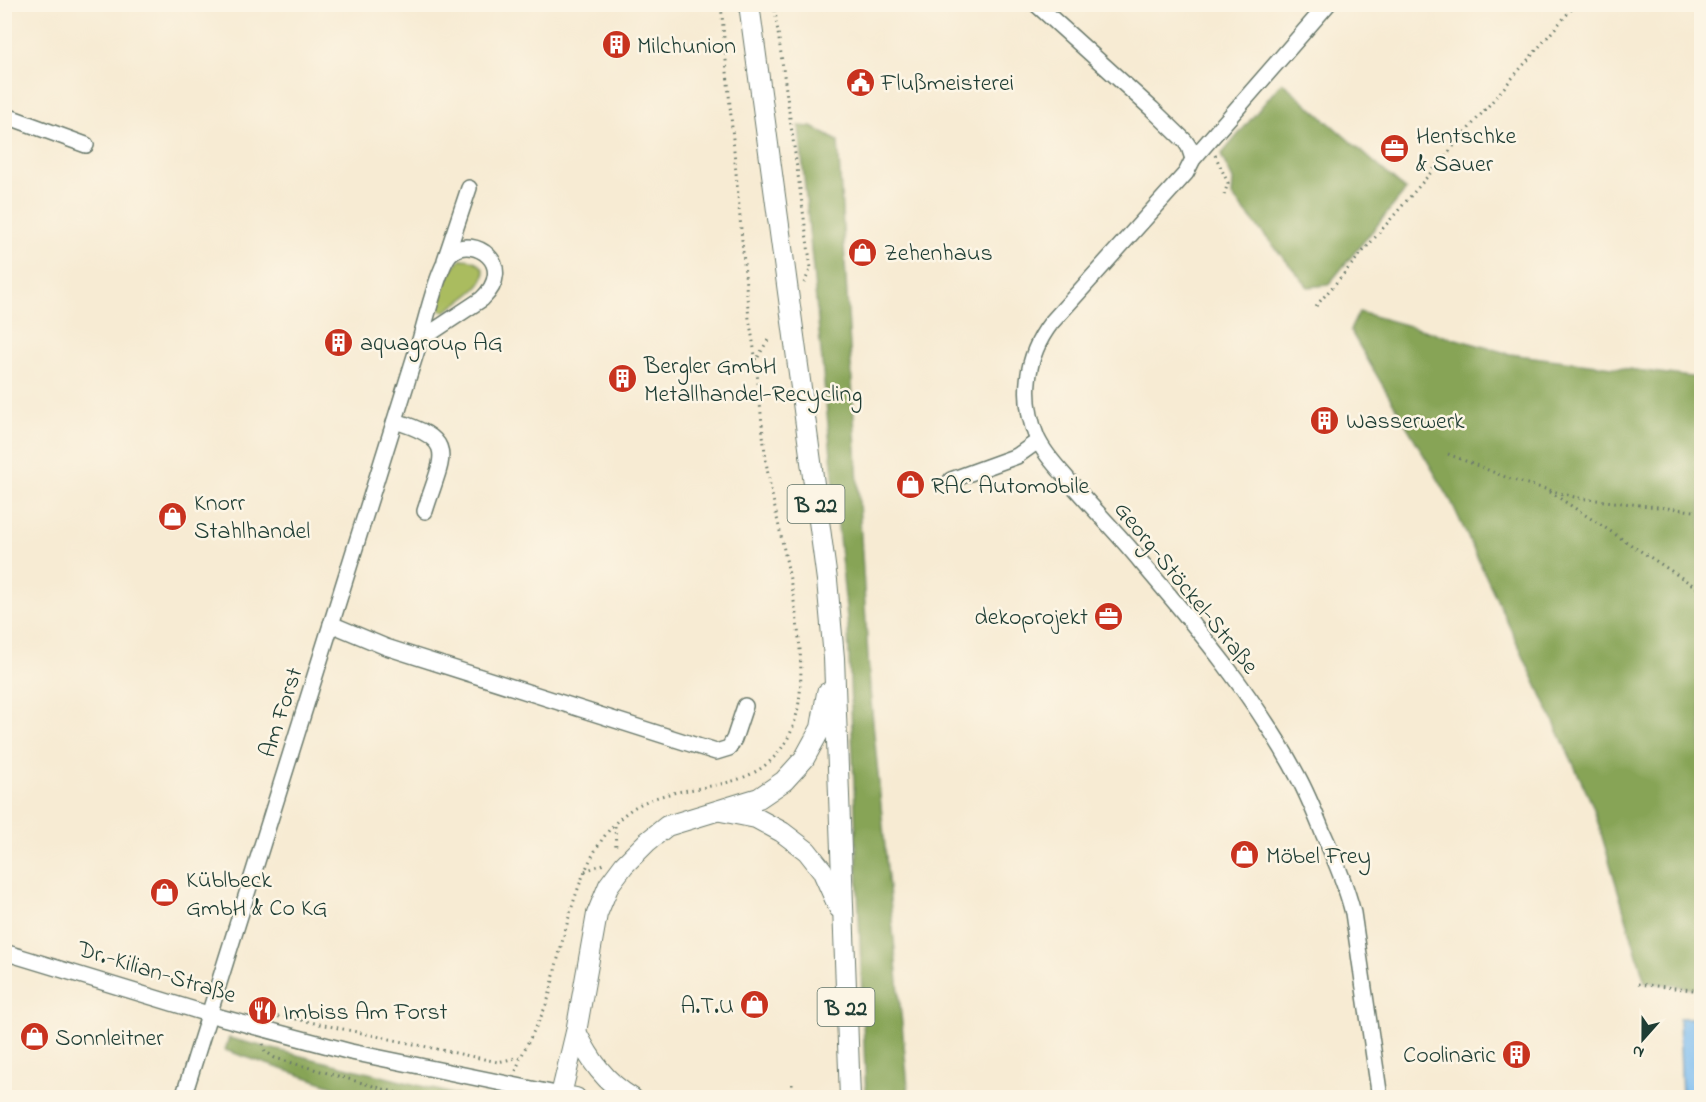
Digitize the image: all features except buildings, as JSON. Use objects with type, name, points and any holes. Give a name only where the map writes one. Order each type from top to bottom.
[{"type":"main road","name":"B 22","points":[[748,4],[828,580],[834,658],[850,1098]]},
{"type":"main road","points":[[569,1096],[576,1032],[597,914],[609,885],[647,842],[668,826],[759,798],[784,781],[804,759],[821,728],[834,658]]},
{"type":"main road","points":[[715,810],[756,818],[782,832],[807,851],[822,870],[843,917]]},
{"type":"main road","points":[[576,1032],[600,1072],[632,1098]]},
{"type":"street","points":[[1036,4],[1169,125],[1189,147],[1192,159]]},
{"type":"street","name":"Georg-Stöckel-Straße","points":[[1328,4],[1192,159],[1186,173],[1045,331],[1036,348],[1028,374],[1026,399],[1038,441],[1062,473],[1142,561],[1229,669],[1298,776],[1346,885],[1353,913],[1380,1098]]},
{"type":"street","points":[[4,115],[86,145]]},
{"type":"street","name":"Am Forst","points":[[183,1098],[469,188]]},
{"type":"street","points":[[420,340],[482,299],[495,282],[497,271],[494,262],[487,254],[475,248],[461,248],[452,252],[444,263]]},
{"type":"street","points":[[394,421],[425,432],[433,437],[441,449],[441,462],[425,511]]},
{"type":"street","points":[[951,480],[1017,456],[1038,441]]},
{"type":"street","points":[[331,624],[391,648],[716,752],[729,748],[745,706]]},
{"type":"street","name":"Dr.-Kilian-Straße","points":[[4,952],[208,1014],[264,1035],[569,1096]]},
{"type":"path","points":[[514,1076],[520,1058],[546,1005],[564,935],[594,851],[615,825],[635,807],[658,798],[736,781],[769,764],[785,743],[796,721],[801,689],[799,641],[790,581],[771,496],[765,454],[757,358],[749,319],[721,4]]},
{"type":"path","points":[[774,4],[811,267],[804,285]]},
{"type":"path","points":[[1316,306],[1576,4]]},
{"type":"path","points":[[1208,142],[1224,170],[1228,183],[1224,195]]},
{"type":"path","points":[[757,358],[769,338]]},
{"type":"path","points":[[1448,454],[1513,480],[1578,498],[1701,512]]},
{"type":"path","points":[[1547,490],[1701,591]]},
{"type":"path","points":[[615,825],[616,860]]},
{"type":"path","points":[[1638,984],[1701,991]]},
{"type":"path","points":[[416,1098],[275,1058],[265,1051],[264,1035],[272,1020],[282,1016],[498,1062],[520,1058]]},
{"type":"path","points":[[792,1084],[793,1098]]},
{"type":"green space","points":[[1282,82],[1406,190],[1328,285],[1308,287],[1232,196],[1233,180],[1221,155]]},
{"type":"green space","points":[[799,126],[812,127],[838,141],[870,691],[909,1097],[866,1097],[848,629]]},
{"type":"green space","points":[[462,259],[472,260],[480,265],[484,272],[483,278],[466,297],[446,311],[441,311],[439,306],[447,280],[453,268]]},
{"type":"green space","points":[[1359,312],[1510,354],[1699,378],[1701,363],[1701,989],[1645,982],[1593,806],[1451,501],[1350,330]]},
{"type":"green space","points":[[229,1038],[465,1097],[365,1097],[225,1050]]},
{"type":"water","points":[[1679,1018],[1701,1018],[1701,1097],[1682,1097]]},
{"type":"place","name":"Milchunion","points":[[616,45]]},
{"type":"place","name":"Flußmeisterei","points":[[860,82]]},
{"type":"place","name":"Hentschke & Sauer","points":[[1395,149]]},
{"type":"place","name":"Zehenhaus","points":[[863,252]]},
{"type":"place","name":"aquagroup AG","points":[[339,342]]},
{"type":"place","name":"Bergler GmbH Metallhandel-Recycling","points":[[623,379]]},
{"type":"place","name":"Wasserwerk","points":[[1325,420]]},
{"type":"place","name":"RAC Automobile","points":[[910,485]]},
{"type":"place","name":"Knorr Stahlhandel","points":[[173,516]]},
{"type":"place","name":"dekoprojekt","points":[[1109,616]]},
{"type":"place","name":"Möbel Frey","points":[[1245,855]]},
{"type":"place","name":"Küblbeck GmbH & Co KG","points":[[165,893]]},
{"type":"place","name":"A.T.U","points":[[755,1005]]},
{"type":"place","name":"Imbiss Am Forst","points":[[262,1011]]},
{"type":"place","name":"Sonnleitner","points":[[34,1037]]},
{"type":"place","name":"Coolinaric","points":[[1517,1054]]}]
